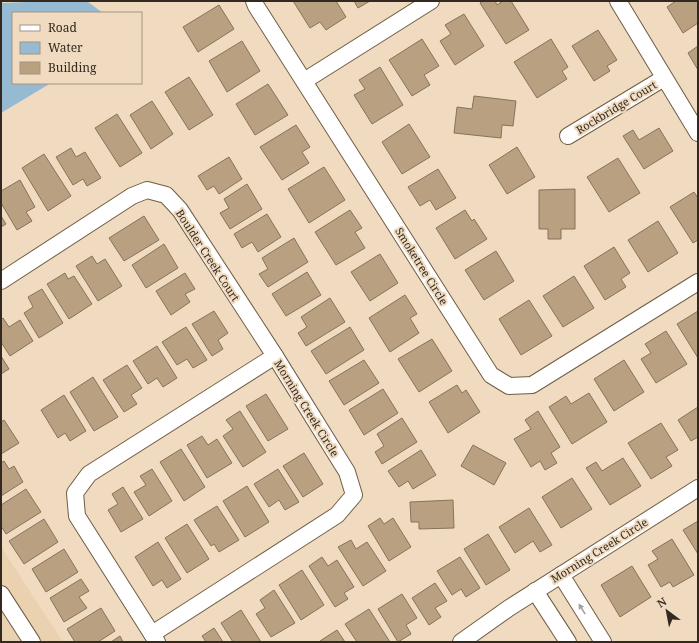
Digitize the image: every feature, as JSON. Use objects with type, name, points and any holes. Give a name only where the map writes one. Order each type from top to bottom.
[{"type":"street","name":"Smoketree Circle","points":[[254,1],[491,375],[509,386],[532,385],[698,282]]},
{"type":"street","points":[[304,81],[431,1]]},
{"type":"street","points":[[618,1],[698,133]]},
{"type":"street","name":"Rockbridge Court","points":[[568,136],[664,78]]},
{"type":"street","name":"Boulder Creek Court","points":[[1,281],[132,196],[147,190],[166,195],[180,210],[275,356]]},
{"type":"street","name":"Morning Creek Circle","points":[[275,356],[347,472],[354,495],[337,515],[154,638],[77,516],[75,493],[89,474],[275,356]]},
{"type":"street","name":"Morning Creek Circle","points":[[462,642],[535,591],[698,488]]},
{"type":"street","points":[[560,575],[603,642]]},
{"type":"street","points":[[535,591],[568,642]]},
{"type":"street","points":[[1,594],[32,642]]},
{"type":"shaded area","points":[[1,547],[63,642],[1,642]]},
{"type":"water","points":[[88,2],[102,12],[12,12],[12,84],[49,84],[1,113],[1,3]]},
{"type":"building","points":[[293,1],[336,1],[346,17],[326,30],[320,22],[310,28]]},
{"type":"building","points":[[354,1],[370,1],[358,8]]},
{"type":"building","points":[[483,1],[495,1],[497,5],[503,1],[511,1],[529,30],[506,44],[480,3]]},
{"type":"building","points":[[676,1],[698,1],[698,23],[683,33],[667,7]]},
{"type":"building","points":[[219,5],[234,29],[198,52],[183,27]]},
{"type":"building","points":[[464,14],[484,46],[455,65],[440,41],[451,34],[445,25]]},
{"type":"building","points":[[598,30],[617,60],[607,66],[610,71],[594,81],[572,46]]},
{"type":"building","points":[[422,39],[439,66],[424,75],[430,85],[412,96],[389,60]]},
{"type":"building","points":[[551,39],[568,67],[562,71],[567,79],[537,98],[514,62]]},
{"type":"building","points":[[242,41],[260,71],[227,92],[209,61]]},
{"type":"building","points":[[698,46],[698,70],[688,53]]},
{"type":"building","points":[[380,67],[403,105],[372,124],[354,95],[365,89],[359,80]]},
{"type":"building","points":[[189,77],[213,115],[189,130],[165,92]]},
{"type":"building","points":[[268,84],[288,115],[255,135],[236,104]]},
{"type":"building","points":[[474,96],[516,101],[513,126],[502,125],[501,138],[454,133],[457,107],[472,109]]},
{"type":"building","points":[[152,101],[173,134],[151,149],[130,115]]},
{"type":"building","points":[[117,114],[142,153],[120,167],[95,128]]},
{"type":"building","points":[[409,124],[430,157],[402,174],[382,142]]},
{"type":"building","points":[[296,125],[310,147],[302,152],[309,163],[282,180],[260,147]]},
{"type":"building","points":[[659,128],[673,151],[644,169],[623,136],[633,130],[639,140]]},
{"type":"building","points":[[517,147],[535,177],[507,194],[489,165]]},
{"type":"building","points":[[71,148],[76,157],[85,152],[101,178],[87,186],[83,179],[73,185],[56,157]]},
{"type":"building","points":[[44,154],[71,196],[48,211],[22,168]]},
{"type":"building","points":[[229,157],[242,179],[219,194],[214,186],[207,190],[198,176]]},
{"type":"building","points":[[618,158],[640,193],[609,212],[587,177]]},
{"type":"building","points":[[324,167],[345,200],[309,223],[288,189]]},
{"type":"building","points":[[438,169],[456,198],[436,210],[430,200],[420,206],[408,187]]},
{"type":"building","points":[[20,180],[35,207],[26,212],[32,221],[17,230],[1,203],[1,191]]},
{"type":"building","points":[[247,184],[262,209],[230,229],[220,213],[229,208],[224,199]]},
{"type":"building","points":[[575,189],[575,229],[561,229],[561,239],[548,239],[548,229],[539,229],[539,190]]},
{"type":"building","points":[[694,192],[698,198],[698,240],[693,243],[670,207]]},
{"type":"building","points":[[350,210],[362,228],[355,232],[365,248],[336,265],[315,232]]},
{"type":"building","points":[[465,210],[472,221],[474,219],[487,239],[455,259],[436,228]]},
{"type":"building","points":[[267,214],[281,237],[258,252],[252,242],[242,248],[234,234]]},
{"type":"building","points":[[1,216],[6,224],[1,227]]},
{"type":"building","points":[[144,216],[159,240],[124,261],[109,238]]},
{"type":"building","points":[[658,221],[678,253],[648,272],[628,240]]},
{"type":"building","points":[[294,238],[308,262],[268,287],[259,274],[268,269],[262,258]]},
{"type":"building","points":[[164,244],[178,268],[146,288],[132,265]]},
{"type":"building","points":[[614,247],[630,273],[621,279],[626,287],[605,300],[584,266]]},
{"type":"building","points":[[496,251],[514,281],[484,300],[465,270]]},
{"type":"building","points":[[380,254],[398,283],[370,301],[351,272]]},
{"type":"building","points":[[92,256],[97,264],[105,259],[122,286],[98,301],[76,266]]},
{"type":"building","points":[[307,272],[321,295],[286,316],[272,294]]},
{"type":"building","points":[[65,273],[68,279],[74,276],[92,304],[69,319],[47,284]]},
{"type":"building","points":[[185,273],[195,289],[185,294],[190,302],[171,315],[156,291]]},
{"type":"building","points":[[574,276],[594,308],[563,327],[543,296]]},
{"type":"building","points":[[42,289],[63,323],[39,338],[24,313],[33,307],[28,297]]},
{"type":"building","points":[[405,295],[417,314],[410,318],[419,333],[390,352],[369,318]]},
{"type":"building","points":[[330,298],[345,322],[306,346],[298,333],[307,327],[301,317]]},
{"type":"building","points":[[529,300],[552,336],[521,355],[499,319]]},
{"type":"building","points":[[214,311],[228,333],[218,340],[223,349],[212,356],[192,324]]},
{"type":"building","points":[[698,311],[698,358],[677,324]]},
{"type":"building","points":[[3,318],[9,327],[20,320],[33,341],[10,356],[1,342],[1,320]]},
{"type":"building","points":[[186,327],[207,360],[193,368],[187,359],[177,365],[162,342]]},
{"type":"building","points":[[350,327],[364,350],[326,374],[311,351]]},
{"type":"building","points":[[666,331],[687,364],[656,383],[641,359],[651,353],[645,344]]},
{"type":"building","points":[[432,339],[452,371],[419,392],[398,359]]},
{"type":"building","points":[[157,346],[177,378],[163,387],[157,378],[148,384],[133,361]]},
{"type":"building","points":[[1,356],[9,369],[1,374]]},
{"type":"building","points":[[364,360],[379,383],[344,405],[329,381]]},
{"type":"building","points":[[624,360],[644,392],[614,411],[594,379]]},
{"type":"building","points":[[127,365],[142,388],[131,395],[137,404],[124,412],[103,380]]},
{"type":"building","points":[[93,377],[118,417],[94,431],[70,392]]},
{"type":"building","points":[[457,385],[462,393],[466,390],[480,412],[448,433],[429,402]]},
{"type":"building","points":[[383,389],[398,413],[364,435],[349,410]]},
{"type":"building","points":[[589,393],[607,422],[572,444],[549,407],[566,396],[571,404]]},
{"type":"building","points":[[266,394],[288,429],[268,441],[246,406]]},
{"type":"building","points":[[64,395],[86,431],[70,441],[65,433],[58,438],[41,410]]},
{"type":"building","points":[[698,407],[698,437],[691,441],[678,420]]},
{"type":"building","points":[[240,411],[266,452],[243,467],[223,436],[233,429],[226,420]]},
{"type":"building","points":[[538,411],[560,447],[551,453],[557,463],[545,470],[540,461],[531,467],[514,439],[531,429],[525,420]]},
{"type":"building","points":[[402,418],[417,442],[382,464],[375,452],[384,446],[377,434]]},
{"type":"building","points":[[4,420],[19,443],[1,454],[1,422]]},
{"type":"building","points":[[661,423],[678,450],[666,457],[672,466],[651,479],[628,443]]},
{"type":"building","points":[[202,436],[208,445],[217,439],[232,463],[207,478],[187,445]]},
{"type":"building","points":[[473,445],[506,463],[494,485],[461,466]]},
{"type":"building","points":[[181,449],[205,487],[184,501],[160,462]]},
{"type":"building","points":[[421,450],[436,475],[413,489],[408,481],[399,487],[388,471]]},
{"type":"building","points":[[304,453],[323,484],[303,497],[283,466]]},
{"type":"building","points":[[623,458],[641,486],[610,505],[586,468],[596,462],[602,471]]},
{"type":"building","points":[[4,461],[9,469],[14,466],[23,482],[1,496],[1,463]]},
{"type":"building","points":[[152,469],[172,501],[149,516],[134,492],[146,485],[140,476]]},
{"type":"building","points":[[278,469],[299,502],[285,510],[279,500],[269,507],[254,484]]},
{"type":"building","points":[[572,478],[592,509],[561,528],[542,497]]},
{"type":"building","points":[[247,486],[269,522],[245,537],[223,501]]},
{"type":"building","points":[[123,487],[143,519],[121,532],[108,510],[118,504],[112,494]]},
{"type":"building","points":[[26,489],[41,512],[6,534],[1,526],[1,505]]},
{"type":"building","points":[[453,500],[454,528],[419,529],[419,522],[411,522],[410,502]]},
{"type":"building","points":[[217,506],[239,540],[219,552],[214,544],[211,546],[194,520]]},
{"type":"building","points":[[529,508],[552,545],[540,552],[533,541],[515,553],[499,527]]},
{"type":"building","points":[[380,518],[384,524],[393,518],[411,547],[389,561],[368,526]]},
{"type":"building","points":[[44,519],[58,542],[24,564],[9,541]]},
{"type":"building","points":[[698,521],[698,554],[683,530]]},
{"type":"building","points":[[187,524],[209,559],[187,573],[165,538]]},
{"type":"building","points":[[488,534],[510,570],[486,585],[464,549]]},
{"type":"building","points":[[672,539],[694,575],[673,587],[670,582],[661,587],[648,565],[658,559],[652,551]]},
{"type":"building","points":[[351,540],[356,549],[367,542],[386,571],[363,586],[338,547]]},
{"type":"building","points":[[158,542],[181,579],[167,588],[162,580],[153,586],[135,557]]},
{"type":"building","points":[[64,549],[78,572],[46,592],[32,569]]},
{"type":"building","points":[[322,557],[328,566],[337,560],[354,587],[344,593],[348,599],[335,607],[309,566]]},
{"type":"building","points":[[460,557],[480,588],[466,597],[461,589],[452,595],[437,571]]},
{"type":"building","points":[[632,566],[651,597],[620,617],[601,585]]},
{"type":"building","points":[[302,570],[324,605],[301,620],[279,585]]},
{"type":"building","points":[[81,579],[89,591],[79,597],[87,608],[64,622],[50,598]]},
{"type":"building","points":[[435,583],[447,601],[435,608],[441,617],[429,625],[412,598]]},
{"type":"building","points":[[274,590],[295,623],[271,637],[256,614],[265,608],[260,600]]},
{"type":"building","points":[[402,594],[417,618],[406,625],[411,634],[398,642],[378,609]]},
{"type":"building","points":[[101,608],[115,631],[98,642],[75,642],[67,629]]},
{"type":"building","points":[[369,609],[390,642],[357,642],[345,624]]},
{"type":"building","points":[[241,610],[261,642],[233,642],[221,623]]},
{"type":"building","points":[[214,628],[223,642],[206,642],[202,636]]},
{"type":"building","points":[[337,630],[345,642],[320,642],[320,641]]},
{"type":"building","points":[[120,636],[123,642],[111,642]]}]
